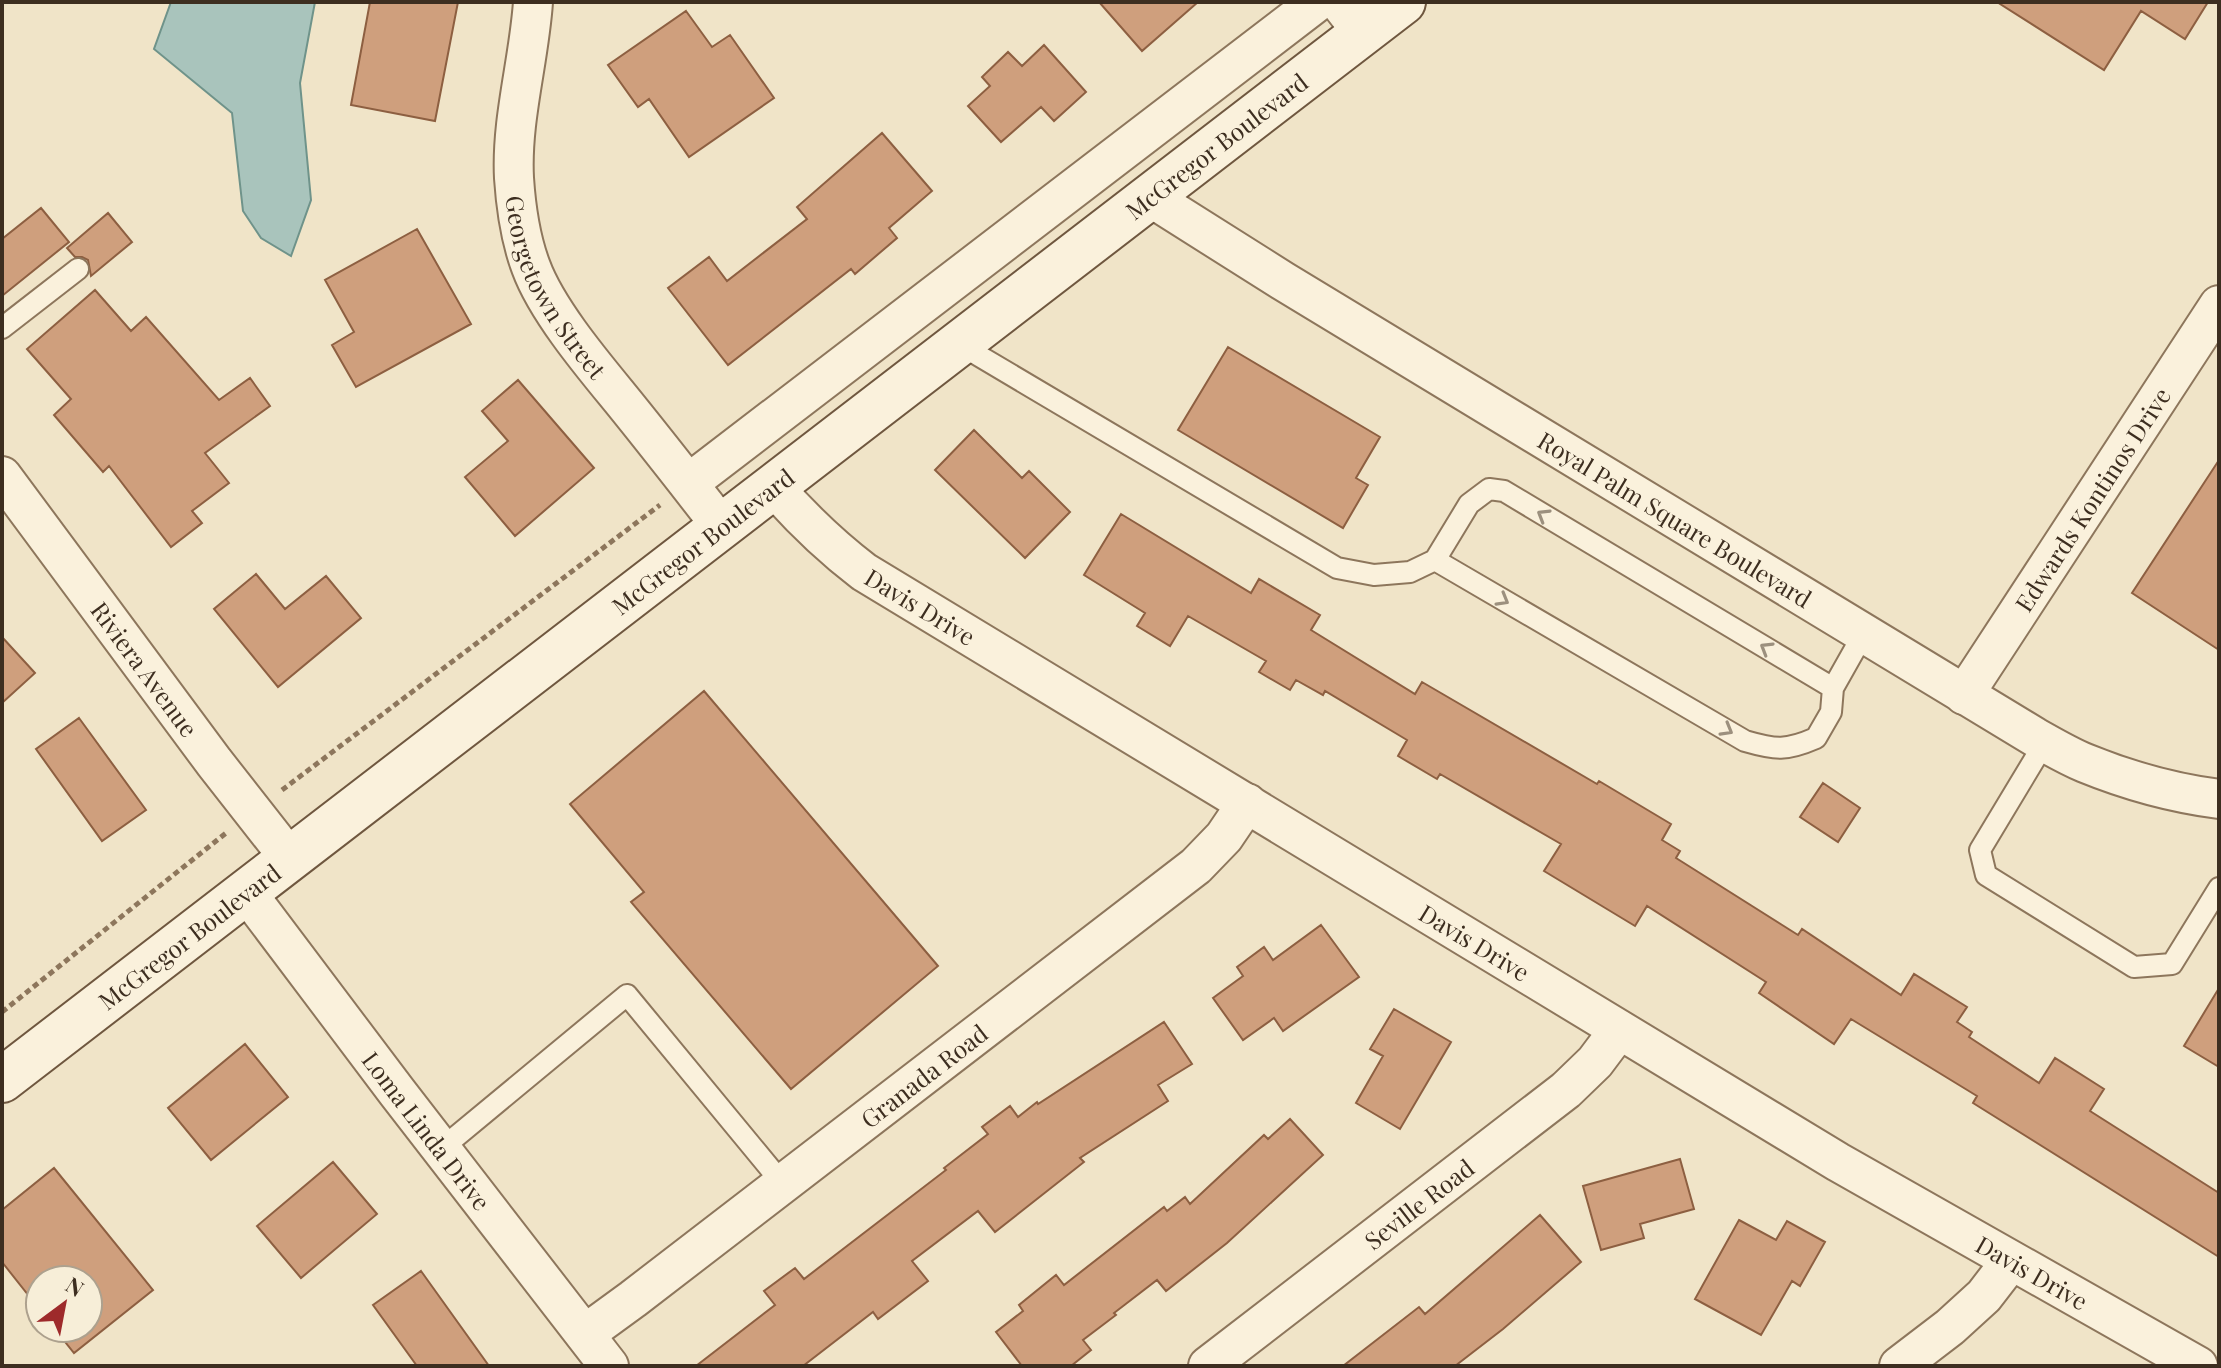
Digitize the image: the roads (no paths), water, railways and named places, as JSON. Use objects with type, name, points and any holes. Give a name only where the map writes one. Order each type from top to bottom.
[{"type":"main road","name":"McGregor Boulevard","points":[[2,1080],[1150,197],[1351,17],[1403,2]]},
{"type":"street","name":"Georgetown Street","points":[[533,2],[516,127],[514,175],[517,223],[531,269],[555,312],[587,357],[722,527]]},
{"type":"street","points":[[689,483],[1317,2]]},
{"type":"street","name":"Royal Palm Square Boulevard","points":[[1150,197],[2045,742],[2083,762],[2133,781],[2219,799]]},
{"type":"street","name":"Edwards Kontinos Drive","points":[[1964,695],[2219,305]]},
{"type":"street","name":"Riviera Avenue","points":[[2,476],[204,749],[290,859]]},
{"type":"street","name":"Davis Drive","points":[[774,487],[803,520],[864,572],[1838,1162],[2198,1366]]},
{"type":"street","name":"Granada Road","points":[[585,1334],[1196,866],[1224,837],[1247,803]]},
{"type":"street","name":"Loma Linda Drive","points":[[247,893],[609,1366]]},
{"type":"street","name":"Seville Road","points":[[1208,1366],[1566,1090],[1595,1062],[1619,1030]]},
{"type":"street","points":[[1899,1366],[1984,1296],[2011,1261]]},
{"type":"lane","points":[[2,328],[78,269]]},
{"type":"lane","points":[[959,344],[1337,568],[1374,575],[1410,572],[1435,560],[1469,504],[1489,489],[1504,491],[1833,688]]},
{"type":"lane","points":[[1435,560],[1745,741],[1766,747],[1785,749],[1816,738],[1831,712],[1833,688],[1864,633]]},
{"type":"lane","points":[[2045,742],[1980,850],[1986,875],[2134,967],[2172,964],[2219,888]]},
{"type":"lane","points":[[441,1149],[627,995],[783,1184]]},
{"type":"water","points":[[171,2],[315,2],[300,83],[311,200],[291,256],[261,238],[243,211],[232,113],[154,49]]}]
